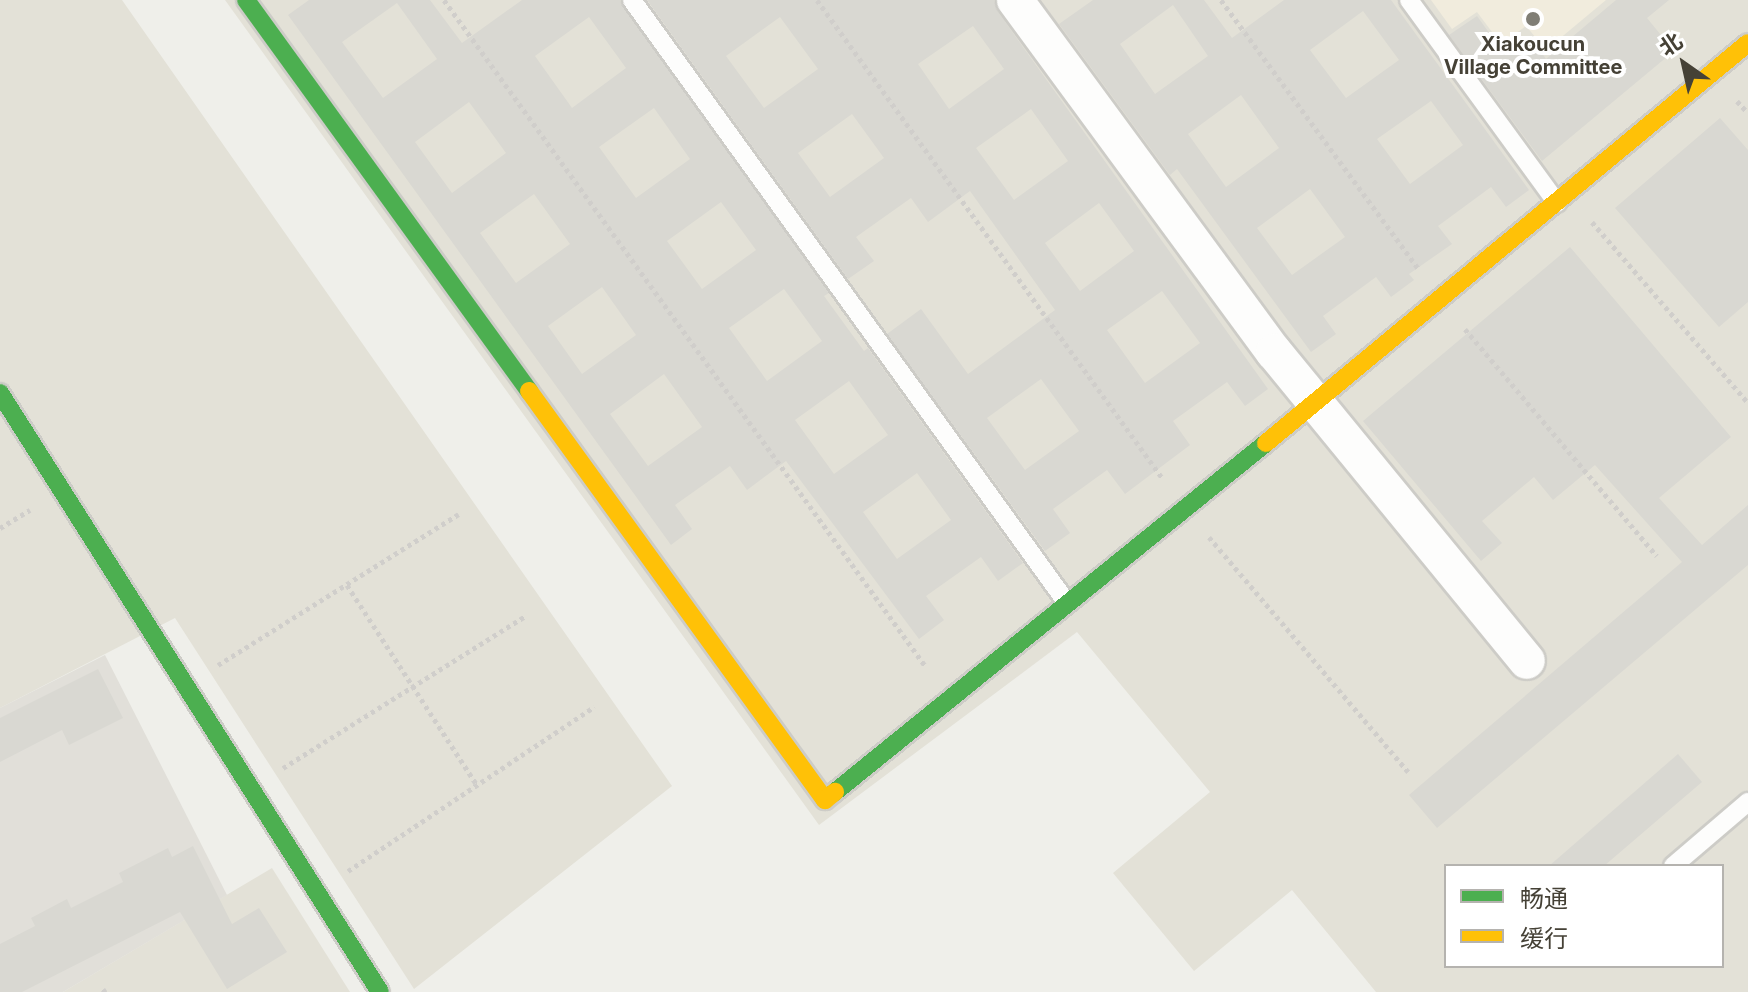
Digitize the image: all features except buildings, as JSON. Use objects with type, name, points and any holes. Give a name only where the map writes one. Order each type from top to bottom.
[{"type":"street","points":[[246,0],[825,800],[1441,300],[1748,43]]},
{"type":"street","points":[[1015,0],[1315,403],[1527,661]]},
{"type":"street","points":[[0,393],[317,891],[372,989]]},
{"type":"lane","points":[[632,0],[1067,603]]},
{"type":"lane","points":[[1409,0],[1562,199]]},
{"type":"lane","points":[[1675,864],[1748,802]]},
{"type":"path","points":[[444,0],[949,699]]},
{"type":"path","points":[[817,0],[1185,509],[1408,772]]},
{"type":"path","points":[[1221,0],[1441,300],[1657,556]]},
{"type":"path","points":[[1562,199],[1748,403]]},
{"type":"path","points":[[187,685],[459,514]]},
{"type":"path","points":[[347,584],[477,785]]},
{"type":"path","points":[[251,787],[525,616]]},
{"type":"path","points":[[317,891],[594,707]]},
{"type":"shaded area","points":[[0,0],[122,0],[672,786],[414,989],[175,618],[0,708]]},
{"type":"shaded area","points":[[225,0],[1748,0],[1748,992],[1376,992],[1292,890],[1194,971],[1113,873],[1210,792],[1077,632],[819,825]]},
{"type":"shaded area","name":"Xiakoucun Village Committee","points":[[1431,0],[1606,0],[1546,50],[1526,26],[1501,44],[1477,12],[1452,29]]},
{"type":"shaded area","points":[[105,655],[227,895],[63,992],[0,992],[0,708]]},
{"type":"shaded area","points":[[272,868],[350,992],[63,992]]},
{"type":"traffic: fast","points":[[246,0],[529,391]]},
{"type":"traffic: fast","points":[[0,393],[380,992]]},
{"type":"traffic: fast","points":[[835,792],[1266,443]]},
{"type":"traffic: slow","points":[[1266,443],[1748,43]]},
{"type":"traffic: slow","points":[[529,391],[825,800],[835,792]]},
{"type":"place","name":"Xiakoucun Village Committee","points":[[1533,19]]}]
